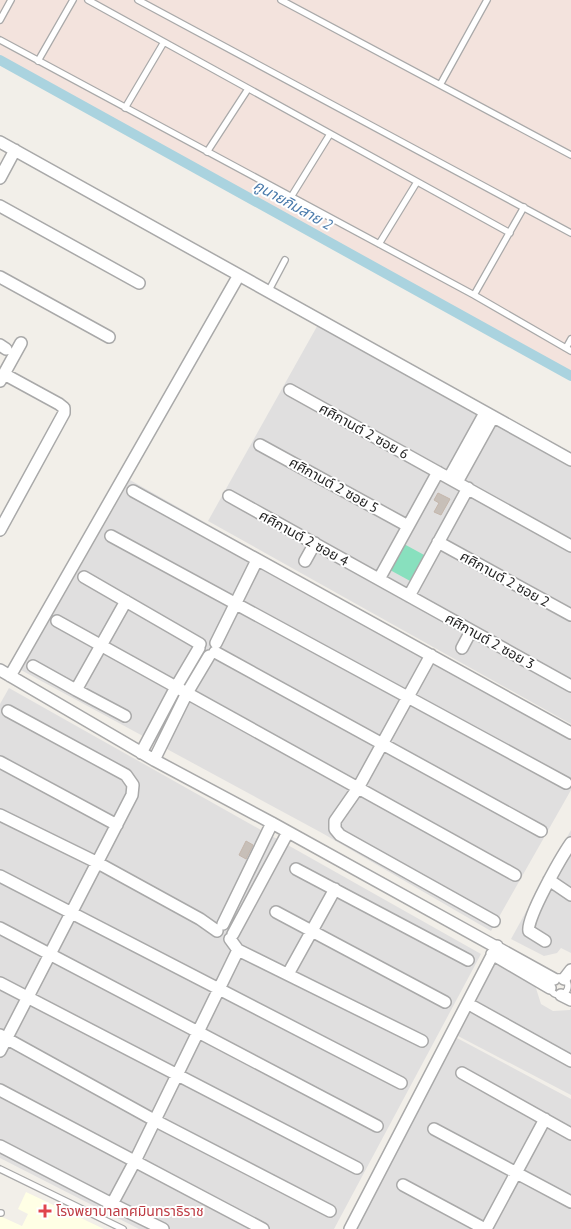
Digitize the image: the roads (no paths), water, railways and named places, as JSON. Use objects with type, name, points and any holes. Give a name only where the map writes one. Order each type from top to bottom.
[{"type":"street","points":[[0,142],[571,460]]},
{"type":"street","points":[[0,178],[15,150]]},
{"type":"street","points":[[0,206],[139,283]]},
{"type":"street","points":[[239,275],[5,673],[154,760],[272,823],[494,950],[563,981]]},
{"type":"street","points":[[0,277],[109,337]]},
{"type":"street","points":[[0,530],[64,413],[64,408],[59,404],[2,378],[21,343]]},
{"type":"street","name":"ศศิกานต์ 2 ซอย 6","points":[[290,390],[571,546]]},
{"type":"street","points":[[379,579],[408,526],[448,477],[489,415]]},
{"type":"street","name":"ศศิกานต์ 2 ซอย 5","points":[[260,444],[408,526]]},
{"type":"street","points":[[409,596],[468,488]]},
{"type":"street","points":[[133,491],[571,733]]},
{"type":"street","name":"ศศิกานต์ 2 ซอย 4","points":[[229,496],[409,596]]},
{"type":"street","points":[[111,536],[566,783]]},
{"type":"street","name":"ศศิกานต์ 2 ซอย 2","points":[[438,542],[571,615]]},
{"type":"street","points":[[305,561],[315,543]]},
{"type":"street","points":[[154,760],[188,693],[213,650],[258,560]]},
{"type":"street","points":[[84,577],[199,646],[202,654],[213,650]]},
{"type":"street","name":"ศศิกานต์ 2 ซอย 3","points":[[409,596],[571,686]]},
{"type":"street","points":[[76,690],[126,601]]},
{"type":"street","points":[[57,621],[515,875]]},
{"type":"street","points":[[462,648],[471,631]]},
{"type":"street","points":[[142,753],[199,646],[207,638],[213,650],[541,831]]},
{"type":"street","points":[[431,655],[358,788],[335,821],[335,829],[340,835],[494,921]]},
{"type":"street","points":[[33,666],[125,716]]},
{"type":"street","points":[[0,1051],[3,1037],[28,997],[50,956],[132,795],[133,784],[126,775],[8,711]]},
{"type":"street","points":[[0,762],[117,825]]},
{"type":"street","points":[[0,815],[98,863],[220,928]]},
{"type":"street","points":[[272,823],[217,934],[221,940],[227,941],[232,937],[288,832]]},
{"type":"street","points":[[545,941],[529,931],[528,928],[549,880],[571,843]]},
{"type":"street","points":[[296,869],[468,960]]},
{"type":"street","points":[[0,876],[401,1083]]},
{"type":"street","points":[[549,880],[571,895]]},
{"type":"street","points":[[288,974],[335,889]]},
{"type":"street","points":[[276,912],[445,1002]]},
{"type":"street","points":[[0,928],[50,956],[377,1126]]},
{"type":"street","points":[[232,937],[238,950],[422,1041]]},
{"type":"street","points":[[112,1204],[199,1032],[238,950]]},
{"type":"street","points":[[350,1229],[494,950]]},
{"type":"street","points":[[0,983],[357,1168]]},
{"type":"street","points":[[474,1007],[571,1061]]},
{"type":"street","points":[[3,1037],[154,1120],[330,1210]]},
{"type":"street","points":[[462,1073],[571,1134]]},
{"type":"street","points":[[0,1090],[263,1229]]},
{"type":"street","points":[[403,1185],[486,1229],[545,1119]]},
{"type":"street","points":[[434,1129],[571,1202]]},
{"type":"street","points":[[0,1146],[163,1229]]},
{"type":"lane","points":[[0,20],[11,0]]},
{"type":"lane","points":[[38,61],[73,0]]},
{"type":"lane","points":[[88,0],[510,232]]},
{"type":"lane","points":[[138,0],[571,233]]},
{"type":"lane","points":[[281,0],[571,156]]},
{"type":"lane","points":[[440,85],[487,0]]},
{"type":"lane","points":[[0,40],[474,295],[568,350],[571,339]]},
{"type":"lane","points":[[125,108],[164,42]]},
{"type":"lane","points":[[207,152],[248,89]]},
{"type":"lane","points":[[291,197],[330,134]]},
{"type":"lane","points":[[379,244],[417,182]]},
{"type":"lane","points":[[474,295],[524,207]]},
{"type":"lane","points":[[268,292],[285,260]]},
{"type":"lane","points":[[563,981],[566,991],[566,998],[554,994],[563,981]]},
{"type":"lane","points":[[0,1168],[123,1229]]},
{"type":"waterway","name":"คูนายกิมสาย 2","points":[[0,60],[571,376]]},
{"type":"place","name":"โรงพยาบาลทศมินทราธิราช","points":[[45,1211]]}]
